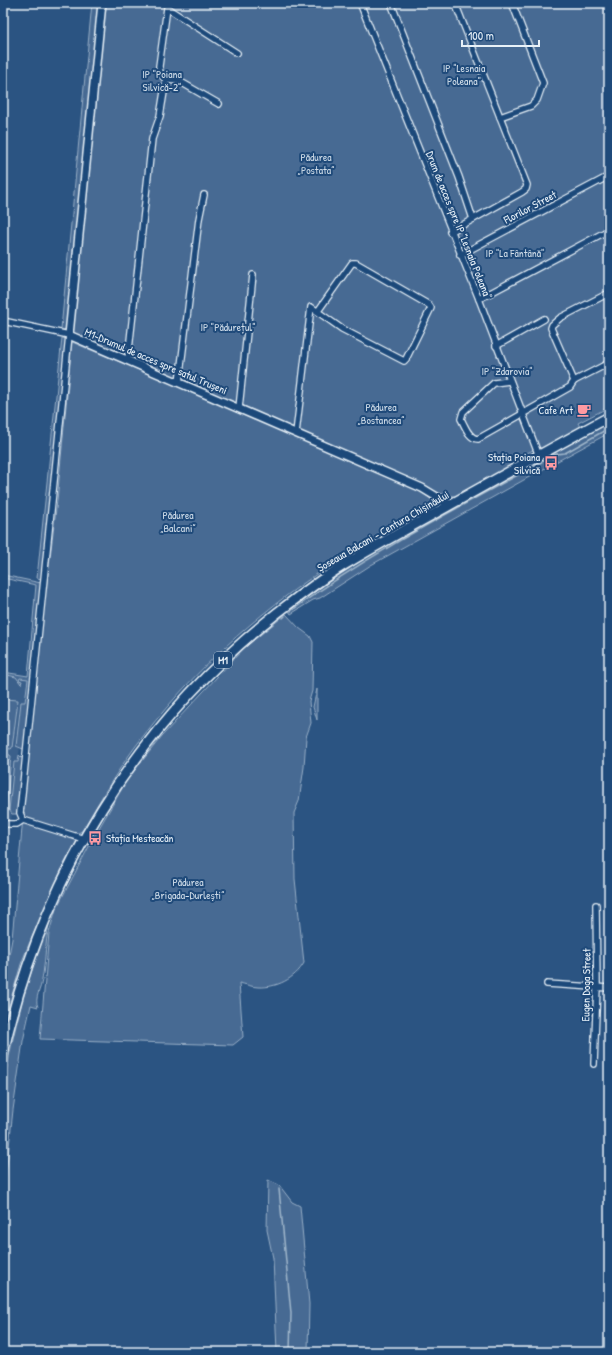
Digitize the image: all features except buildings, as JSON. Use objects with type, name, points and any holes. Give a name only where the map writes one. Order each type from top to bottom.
[{"type":"highway","name":"Șoseaua Balcani - Centura Chișinăului","points":[[3,1052],[20,989],[38,936],[62,881],[84,839],[113,790],[149,741],[186,698],[230,653],[284,608],[343,565],[609,417]]},
{"type":"street","name":"M1-Drumul de acces spre satul Trușeni","points":[[102,3],[69,335],[128,359],[422,488],[450,505]]},
{"type":"street","name":"Drum de acces spre IP \"Lesnaia Poleana\"","points":[[360,3],[450,232],[479,299],[509,381],[539,456]]},
{"type":"street","points":[[391,3],[459,177],[473,219]]},
{"type":"street","points":[[450,232],[522,192],[526,189],[527,185],[455,3]]},
{"type":"street","points":[[500,118],[531,106],[537,100],[543,83],[512,3]]},
{"type":"street","points":[[218,104],[179,81],[166,80],[160,73],[159,66],[167,8],[237,53]]},
{"type":"street","points":[[128,359],[152,138],[160,116],[166,80]]},
{"type":"street","name":"Florilor Street","points":[[460,256],[609,176]]},
{"type":"street","points":[[179,382],[199,219],[204,195]]},
{"type":"street","points":[[479,299],[609,230]]},
{"type":"street","points":[[296,433],[311,307],[318,312],[342,329],[404,361],[431,308],[429,305],[356,263],[352,263],[318,312]]},
{"type":"street","points":[[239,408],[253,275]]},
{"type":"street","points":[[574,381],[551,328],[552,325],[560,318],[609,293]]},
{"type":"street","points":[[496,346],[544,319]]},
{"type":"street","points":[[3,321],[69,335],[20,813],[23,820],[84,839]]},
{"type":"street","points":[[509,381],[494,383],[463,412],[461,419],[471,436],[478,439],[570,387],[574,381],[609,363]]},
{"type":"street","points":[[3,824],[17,824],[23,820]]},
{"type":"street","name":"Eugen Doga Street","points":[[594,1064],[597,987],[596,905]]},
{"type":"street","points":[[547,984],[609,988]]},
{"type":"shaded area","points":[[3,674],[28,679],[11,821],[3,821]]},
{"type":"green space","points":[[92,3],[100,3],[66,330],[61,329]]},
{"type":"green space","points":[[106,3],[609,3],[609,407],[578,423],[580,427],[543,449],[537,446],[533,448],[533,450],[525,454],[524,459],[458,496],[448,495],[435,492],[408,481],[357,457],[131,358],[127,354],[124,356],[74,335],[73,332]]},
{"type":"green space","points":[[62,338],[67,339],[42,579],[37,578]]},
{"type":"green space","name":"Pădurea „Balcani”","points":[[72,342],[420,491],[432,500],[434,505],[432,508],[367,543],[329,566],[275,605],[224,648],[200,671],[156,721],[121,767],[82,831],[76,834],[73,839],[77,841],[64,864],[21,964],[3,1026],[3,988],[12,939],[37,662],[57,501]]},
{"type":"green space","points":[[609,422],[609,433],[554,463],[552,458],[554,453]]},
{"type":"green space","points":[[546,461],[549,466],[371,565],[320,598],[313,600],[291,614],[289,611],[318,589],[379,550],[538,462]]},
{"type":"green space","points":[[3,575],[41,583],[25,745],[23,749],[16,746],[21,702],[25,702],[28,679],[20,678],[19,680],[22,681],[21,684],[16,677],[3,674],[3,672],[28,676],[36,585],[3,578]]},
{"type":"green space","name":"Pădurea „Brigada-Durlești”","points":[[286,614],[299,628],[310,636],[313,642],[312,691],[309,701],[311,723],[306,737],[304,767],[299,801],[294,813],[295,879],[304,963],[296,974],[272,986],[253,987],[239,983],[243,1037],[233,1045],[40,1039],[49,933],[56,909],[95,835],[127,780],[162,736],[244,648]]},
{"type":"green space","points":[[317,689],[317,720],[313,707]]},
{"type":"green space","points":[[3,699],[18,700],[11,749],[3,748]]},
{"type":"green space","points":[[3,753],[11,756],[6,812],[3,813]]},
{"type":"green space","points":[[19,755],[23,759],[18,812],[16,814],[12,814],[9,810],[14,762],[18,762]]},
{"type":"green space","points":[[51,916],[42,980],[37,997],[38,1007],[31,1005],[23,1041],[13,1110],[3,1202],[3,1091],[11,1047],[22,1002],[35,959]]},
{"type":"green space","points":[[268,1180],[279,1185],[292,1202],[300,1206],[309,1304],[308,1352],[277,1352],[273,1258],[267,1230]]},
{"type":"waterway","points":[[291,611],[355,568],[421,528],[556,454],[565,453],[609,428]]},
{"type":"waterway","points":[[279,1189],[291,1313],[290,1352]]},
{"type":"place","name":"Cafe Art","points":[[584,410]]},
{"type":"place","name":"Stația Poiana Silvică","points":[[551,463]]},
{"type":"place","name":"Stația Mesteacăn","points":[[95,838]]},
{"type":"park label","name":"IP \"Lesnaia Poleana\"","points":[[464,74]]},
{"type":"park label","name":"IP \"Poiana Silvică-2\"","points":[[162,80]]},
{"type":"park label","name":"Pădurea „Postata”","points":[[316,163]]},
{"type":"park label","name":"IP \"La Fântână\"","points":[[515,253]]},
{"type":"park label","name":"IP \"Pădurețul\"","points":[[228,327]]},
{"type":"park label","name":"IP \"Zdarovia\"","points":[[507,371]]},
{"type":"park label","name":"Pădurea „Bostancea”","points":[[381,413]]}]
